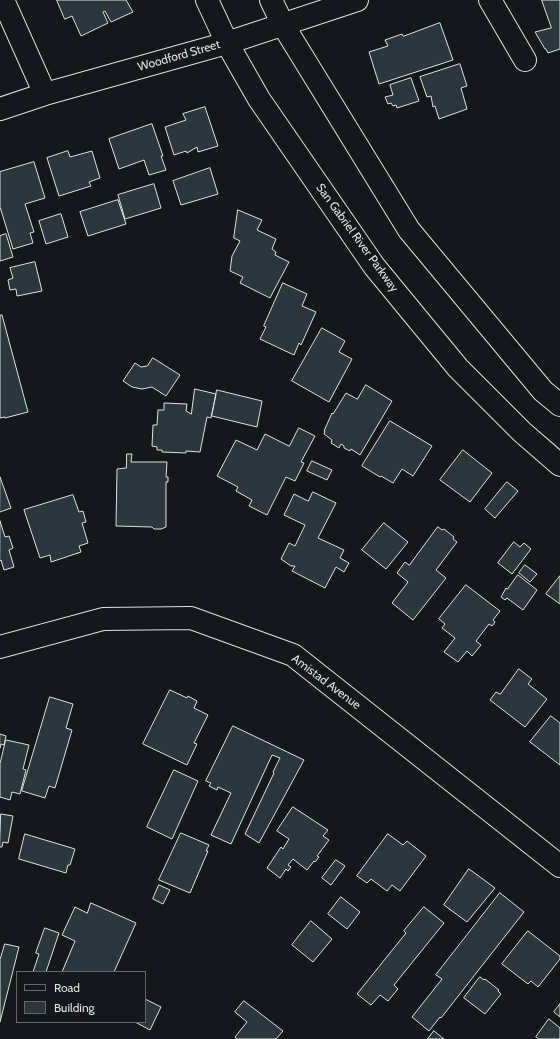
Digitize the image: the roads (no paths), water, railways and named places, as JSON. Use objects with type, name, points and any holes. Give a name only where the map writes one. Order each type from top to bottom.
[{"type":"street","points":[[3,0],[45,94]]},
{"type":"street","name":"San Gabriel River Parkway","points":[[207,0],[227,43],[259,99],[374,266],[458,368],[522,432],[560,465]]},
{"type":"street","points":[[271,0],[283,25],[409,230],[543,391],[560,405]]},
{"type":"street","name":"Woodford Street","points":[[0,109],[45,94],[227,43],[356,0]]},
{"type":"street","points":[[490,0],[524,60]]},
{"type":"street","name":"Amistad Avenue","points":[[0,648],[103,619],[191,618],[293,655],[560,866]]}]
